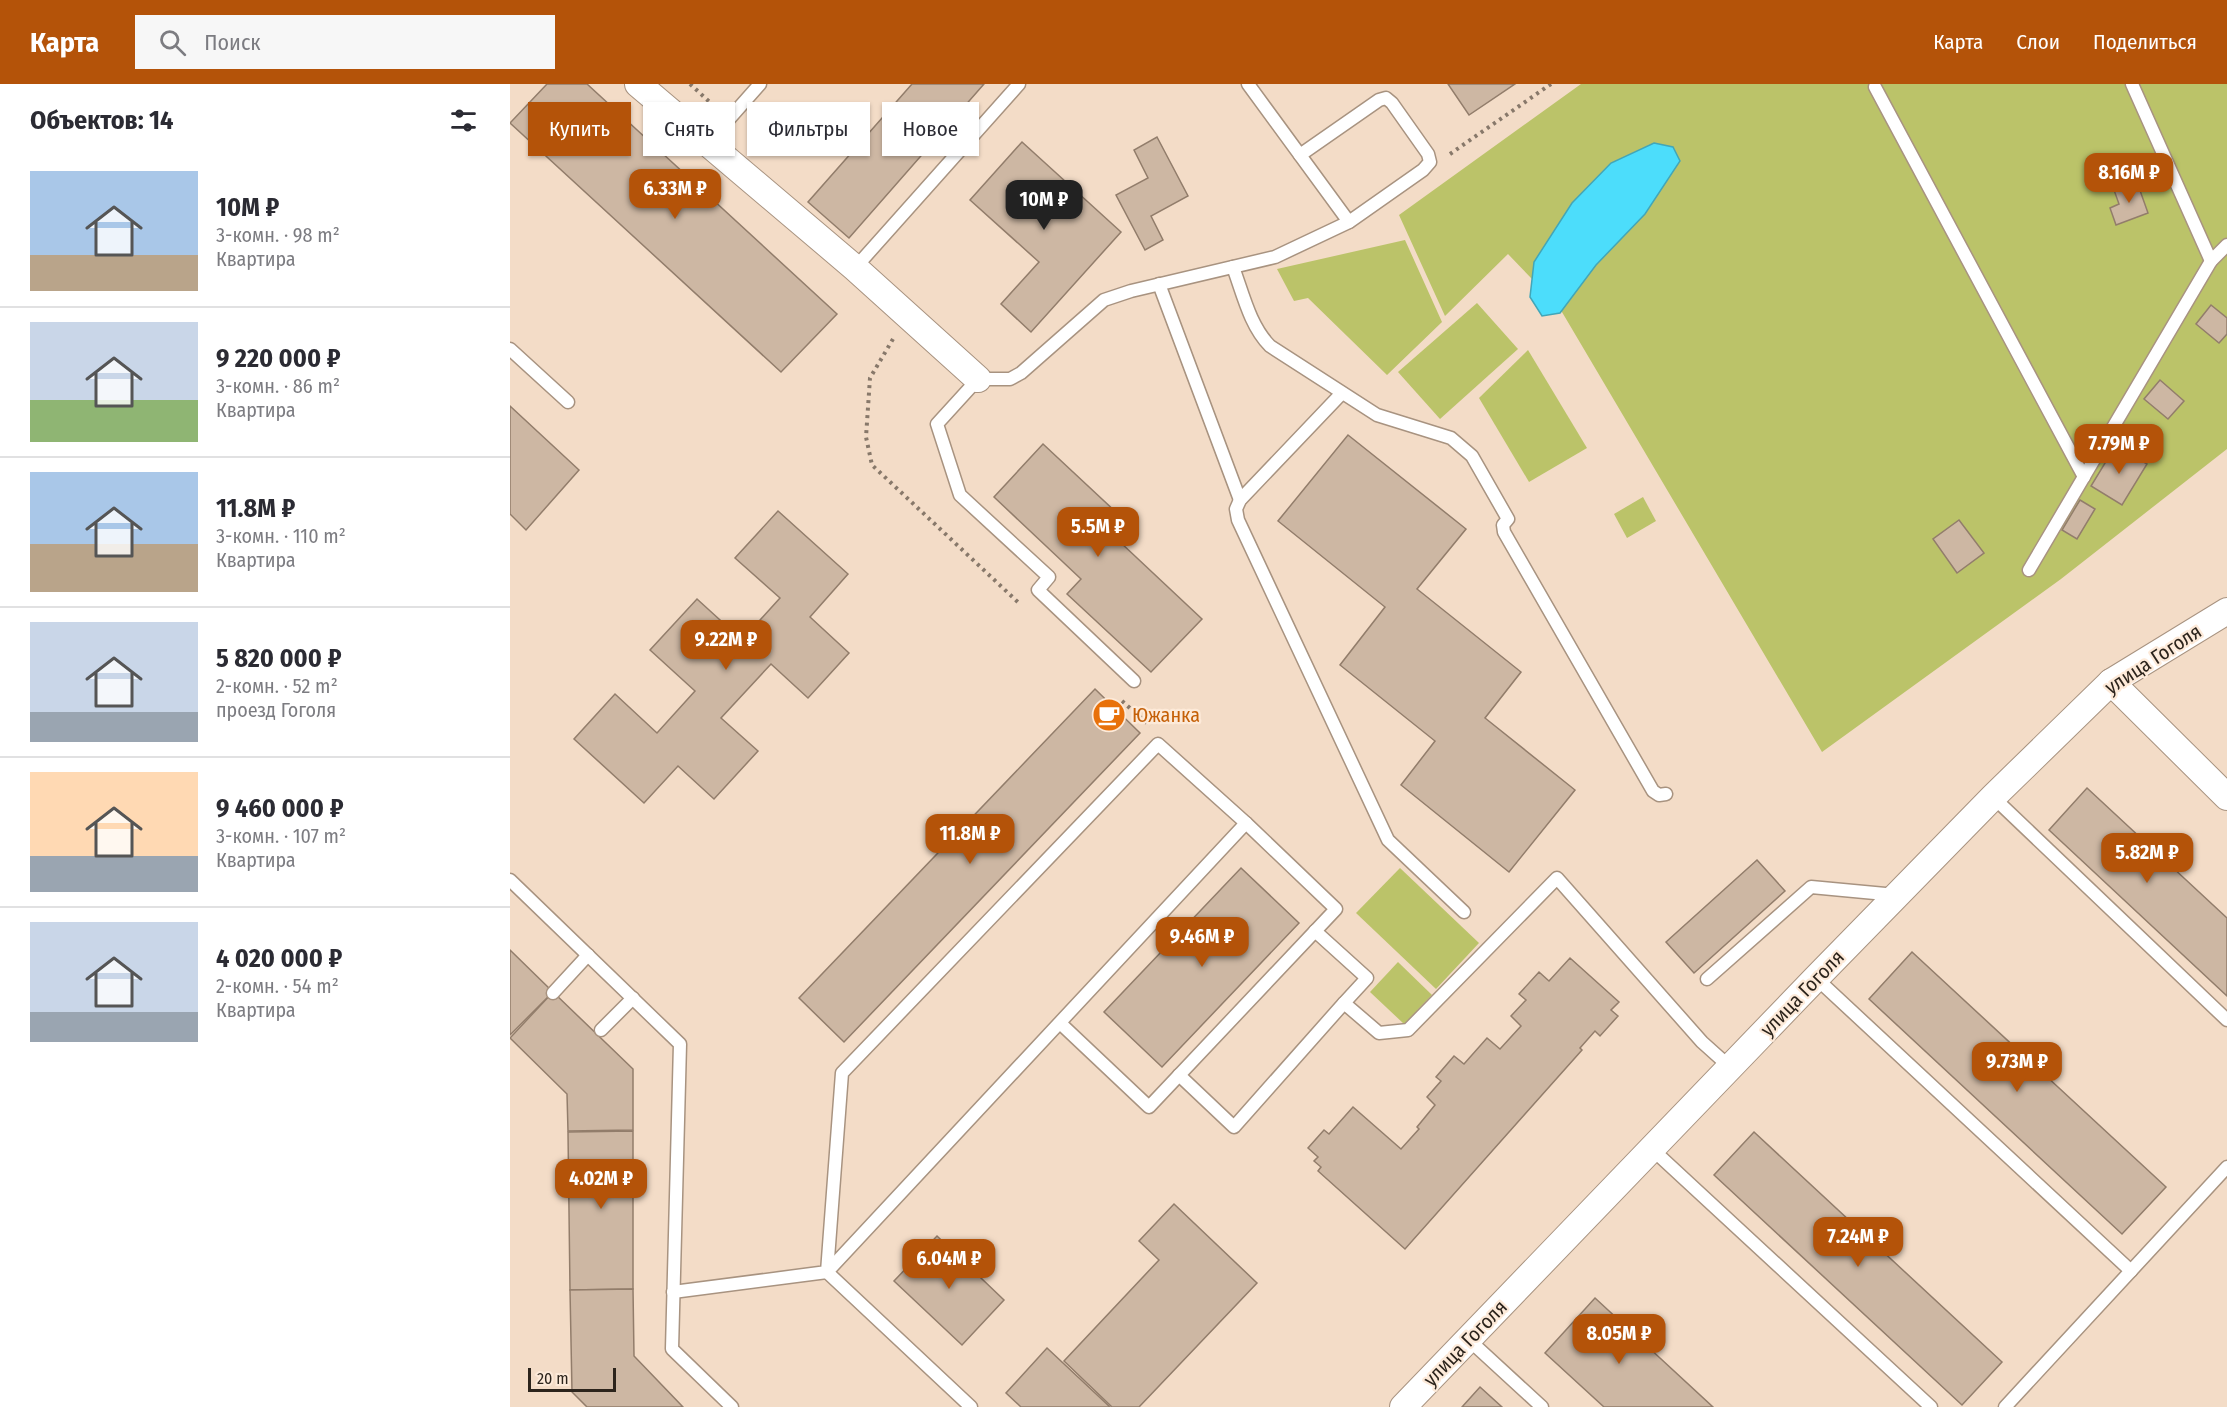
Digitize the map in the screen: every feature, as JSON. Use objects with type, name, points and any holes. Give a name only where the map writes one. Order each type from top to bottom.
[{"type":"street","points":[[638,84],[658,102]]},
{"type":"street","points":[[720,156],[855,268],[978,379]]},
{"type":"street","name":"улица Гоголя","points":[[1403,1407],[1816,978],[1993,797],[2111,682],[2227,611]]},
{"type":"street","points":[[2111,682],[2227,797]]},
{"type":"lane","points":[[735,112],[760,84]]},
{"type":"lane","points":[[855,268],[1019,84]]},
{"type":"lane","points":[[1248,84],[1349,222]]},
{"type":"lane","points":[[2132,84],[2211,261]]},
{"type":"lane","points":[[1875,87],[2084,477]]},
{"type":"lane","points":[[1134,681],[1038,590],[1049,577],[960,495],[937,424],[978,379],[1010,379],[1021,373],[1104,300],[1159,284],[1275,257],[1349,222],[1423,170],[1430,162],[1428,154],[1392,103],[1386,98],[1378,100],[1300,155]]},
{"type":"lane","points":[[2029,570],[2211,261],[2227,245]]},
{"type":"lane","points":[[1233,267],[1261,337],[1270,346],[1377,415],[1450,438],[1472,456],[1508,519],[1503,525],[1504,532],[1653,791],[1659,795],[1666,794]]},
{"type":"lane","points":[[1159,284],[1240,500]]},
{"type":"lane","points":[[510,349],[568,402]]},
{"type":"lane","points":[[1342,393],[1240,500],[1236,509],[1238,520],[1388,840],[1464,912]]},
{"type":"lane","points":[[827,1272],[842,1073],[1158,744],[1246,823],[1336,909],[1149,1107],[1060,1023]]},
{"type":"lane","points":[[1993,797],[2227,1020]]},
{"type":"lane","points":[[673,1292],[827,1272],[1246,823]]},
{"type":"lane","points":[[1344,1003],[1379,1033],[1408,1030],[1557,878],[1702,1042],[1731,1068]]},
{"type":"lane","points":[[510,880],[680,1044],[672,1349],[732,1407]]},
{"type":"lane","points":[[1707,979],[1811,887],[1898,895]]},
{"type":"lane","points":[[1179,1075],[1234,1127],[1367,978],[1315,931]]},
{"type":"lane","points":[[553,993],[588,956]]},
{"type":"lane","points":[[1816,978],[2131,1271]]},
{"type":"lane","points":[[601,1030],[633,998]]},
{"type":"lane","points":[[1652,1149],[1931,1407]]},
{"type":"lane","points":[[2004,1407],[2227,1167]]},
{"type":"lane","points":[[827,1272],[970,1407]]},
{"type":"lane","points":[[1468,1339],[1542,1407]]},
{"type":"path","points":[[690,84],[710,102]]},
{"type":"path","points":[[1430,162],[1454,152],[1551,84]]},
{"type":"green space","points":[[1581,84],[2227,84],[2227,449],[2061,579],[1822,752],[1559,307],[1508,254],[1445,316],[1399,215]]},
{"type":"green space","points":[[1405,240],[1442,322],[1387,375],[1308,298],[1294,301],[1277,269]]},
{"type":"green space","points":[[1477,303],[1518,349],[1440,419],[1398,372]]},
{"type":"green space","points":[[1528,350],[1587,448],[1529,482],[1479,398]]},
{"type":"green space","points":[[1643,497],[1656,521],[1627,538],[1614,514]]},
{"type":"green space","points":[[1400,868],[1479,943],[1436,989],[1356,913]]},
{"type":"green space","points":[[1398,962],[1432,995],[1404,1024],[1370,992]]},
{"type":"water","points":[[1654,143],[1673,147],[1680,161],[1645,214],[1596,265],[1560,313],[1542,316],[1530,297],[1534,262],[1572,203],[1611,163]]},
{"type":"building","points":[[547,84],[587,84],[607,102],[530,102]]},
{"type":"building","points":[[912,84],[984,84],[968,102],[896,102]]},
{"type":"building","points":[[1448,84],[1515,84],[1469,115]]},
{"type":"building","points":[[528,104],[528,140],[510,123]]},
{"type":"building","points":[[882,118],[882,156],[921,156],[849,238],[808,202],[849,156],[870,156],[870,132]]},
{"type":"building","points":[[631,124],[643,136],[643,156],[665,156],[837,314],[781,372],[546,156],[631,156]]},
{"type":"building","points":[[1157,137],[1188,196],[1151,216],[1163,240],[1145,250],[1116,195],[1148,178],[1134,150]]},
{"type":"building","points":[[1022,142],[1121,232],[1031,332],[1001,304],[1039,262],[970,200]]},
{"type":"building","points":[[2137,182],[2148,213],[2116,225],[2110,208],[2119,204],[2114,190]]},
{"type":"building","points":[[2211,305],[2227,318],[2227,334],[2219,343],[2196,324]]},
{"type":"building","points":[[2160,380],[2184,401],[2168,419],[2144,399]]},
{"type":"building","points":[[510,406],[579,470],[526,530],[510,514]]},
{"type":"building","points":[[1348,435],[1466,529],[1417,589],[1521,672],[1485,718],[1575,790],[1509,872],[1401,785],[1435,741],[1340,665],[1385,607],[1278,521]]},
{"type":"building","points":[[1043,444],[1133,528],[1120,542],[1202,619],[1151,672],[1067,594],[1081,579],[994,497]]},
{"type":"building","points":[[2116,445],[2147,464],[2122,505],[2091,486]]},
{"type":"building","points":[[2080,500],[2095,509],[2077,539],[2062,530]]},
{"type":"building","points":[[778,511],[848,574],[810,617],[849,653],[808,698],[771,664],[721,718],[758,751],[714,799],[678,766],[644,803],[574,739],[615,694],[657,733],[695,691],[650,650],[697,599],[742,640],[780,598],[735,558]]},
{"type":"building","points":[[1959,520],[1984,553],[1957,573],[1933,539]]},
{"type":"building","points":[[1095,689],[1140,733],[844,1042],[799,998]]},
{"type":"building","points":[[2087,788],[2227,918],[2227,996],[2049,830]]},
{"type":"building","points":[[1757,860],[1785,891],[1694,973],[1666,942]]},
{"type":"building","points":[[1241,868],[1299,923],[1162,1067],[1104,1012]]},
{"type":"building","points":[[510,950],[553,992],[510,1035]]},
{"type":"building","points":[[1912,952],[2166,1187],[2122,1234],[1869,999]]},
{"type":"building","points":[[1570,958],[1619,1002],[1611,1010],[1618,1016],[1600,1036],[1595,1031],[1580,1048],[1582,1050],[1405,1249],[1318,1171],[1321,1167],[1314,1161],[1318,1157],[1308,1148],[1324,1130],[1329,1134],[1353,1107],[1401,1149],[1419,1129],[1417,1127],[1435,1105],[1427,1097],[1441,1081],[1436,1077],[1454,1056],[1464,1064],[1487,1038],[1500,1049],[1521,1026],[1511,1016],[1526,1000],[1519,994],[1539,972],[1549,981]]},
{"type":"building","points":[[553,992],[633,1069],[633,1130],[568,1131],[567,1094],[510,1038]]},
{"type":"building","points":[[633,1131],[633,1289],[570,1290],[568,1132]]},
{"type":"building","points":[[1754,1132],[2002,1362],[1962,1405],[1714,1175]]},
{"type":"building","points":[[1174,1204],[1257,1283],[1139,1407],[1112,1407],[1064,1361],[1159,1260],[1139,1241]]},
{"type":"building","points":[[937,1236],[1004,1300],[962,1345],[894,1281]]},
{"type":"building","points":[[633,1289],[634,1356],[683,1407],[587,1407],[572,1392],[570,1290]]},
{"type":"building","points":[[1595,1298],[1713,1407],[1604,1407],[1545,1353]]},
{"type":"building","points":[[1047,1348],[1110,1407],[1021,1407],[1006,1393]]},
{"type":"building","points":[[1480,1387],[1502,1407],[1462,1407]]},
{"type":"place","name":"Южанка","points":[[1109,715]]}]
